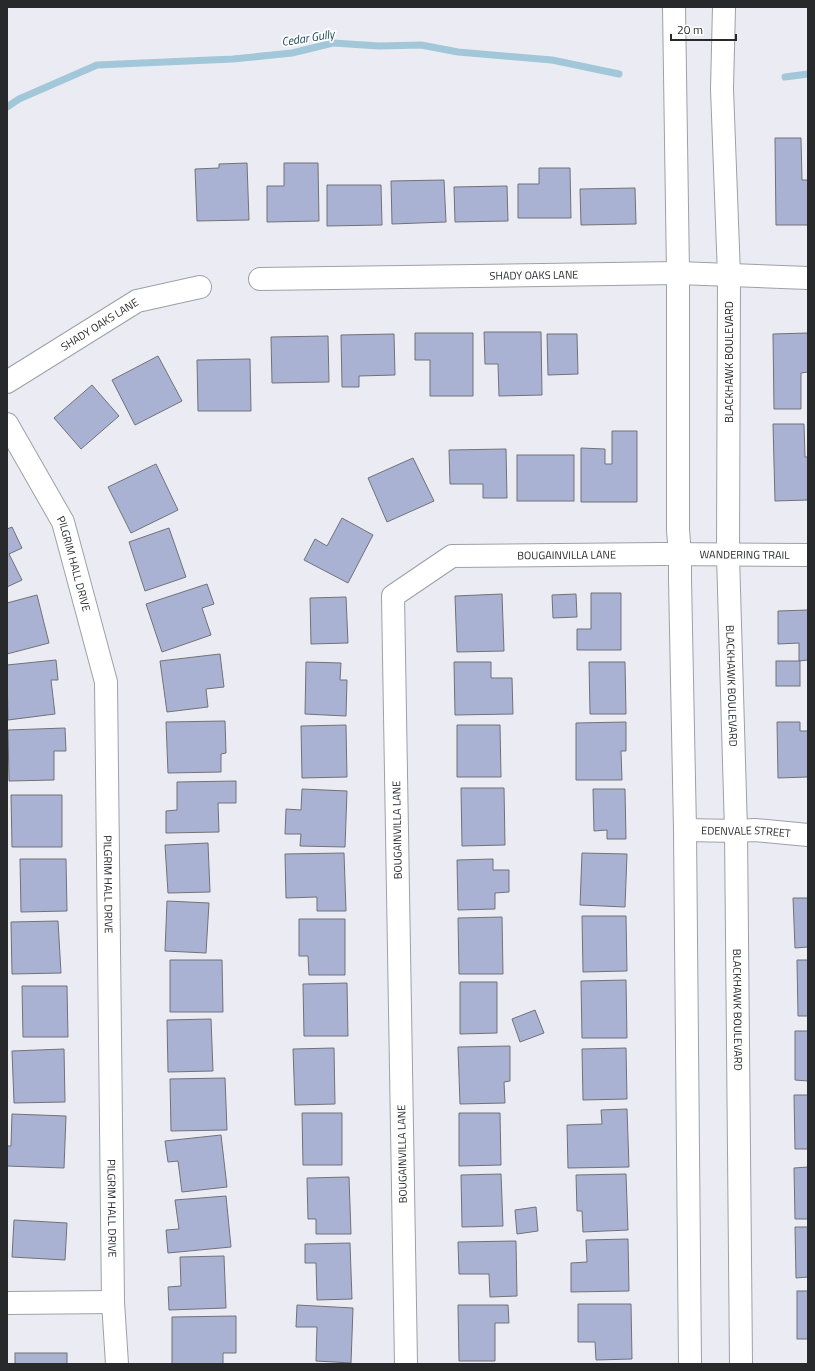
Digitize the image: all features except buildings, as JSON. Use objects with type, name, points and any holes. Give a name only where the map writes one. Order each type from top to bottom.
[{"type":"street","points":[[674,7],[678,273],[678,522],[680,555],[685,830],[690,1364]]},
{"type":"street","name":"BLACKHAWK BOULEVARD","points":[[724,7],[722,89],[729,276],[728,555],[736,831],[741,1364]]},
{"type":"street","name":"SHADY OAKS LANE","points":[[260,279],[678,273],[808,278]]},
{"type":"street","name":"SHADY OAKS LANE","points":[[7,382],[137,301],[200,287]]},
{"type":"street","name":"PILGRIM HALL DRIVE","points":[[7,424],[63,522],[106,682],[113,1302],[117,1364]]},
{"type":"street","name":"WANDERING TRAIL","points":[[680,555],[808,555]]},
{"type":"street","name":"BOUGAINVILLA LANE","points":[[406,1364],[393,596],[452,556],[680,555]]},
{"type":"street","name":"EDENVALE STREET","points":[[685,830],[755,830],[808,835]]},
{"type":"street","points":[[7,1303],[113,1302]]},
{"type":"waterway","name":"Cedar Gully","points":[[7,107],[19,99],[97,65],[233,59],[292,53],[333,43],[379,46],[421,45],[458,52],[552,60],[619,74]]},
{"type":"waterway","name":"Cedar Gully","points":[[785,77],[808,74]]}]
